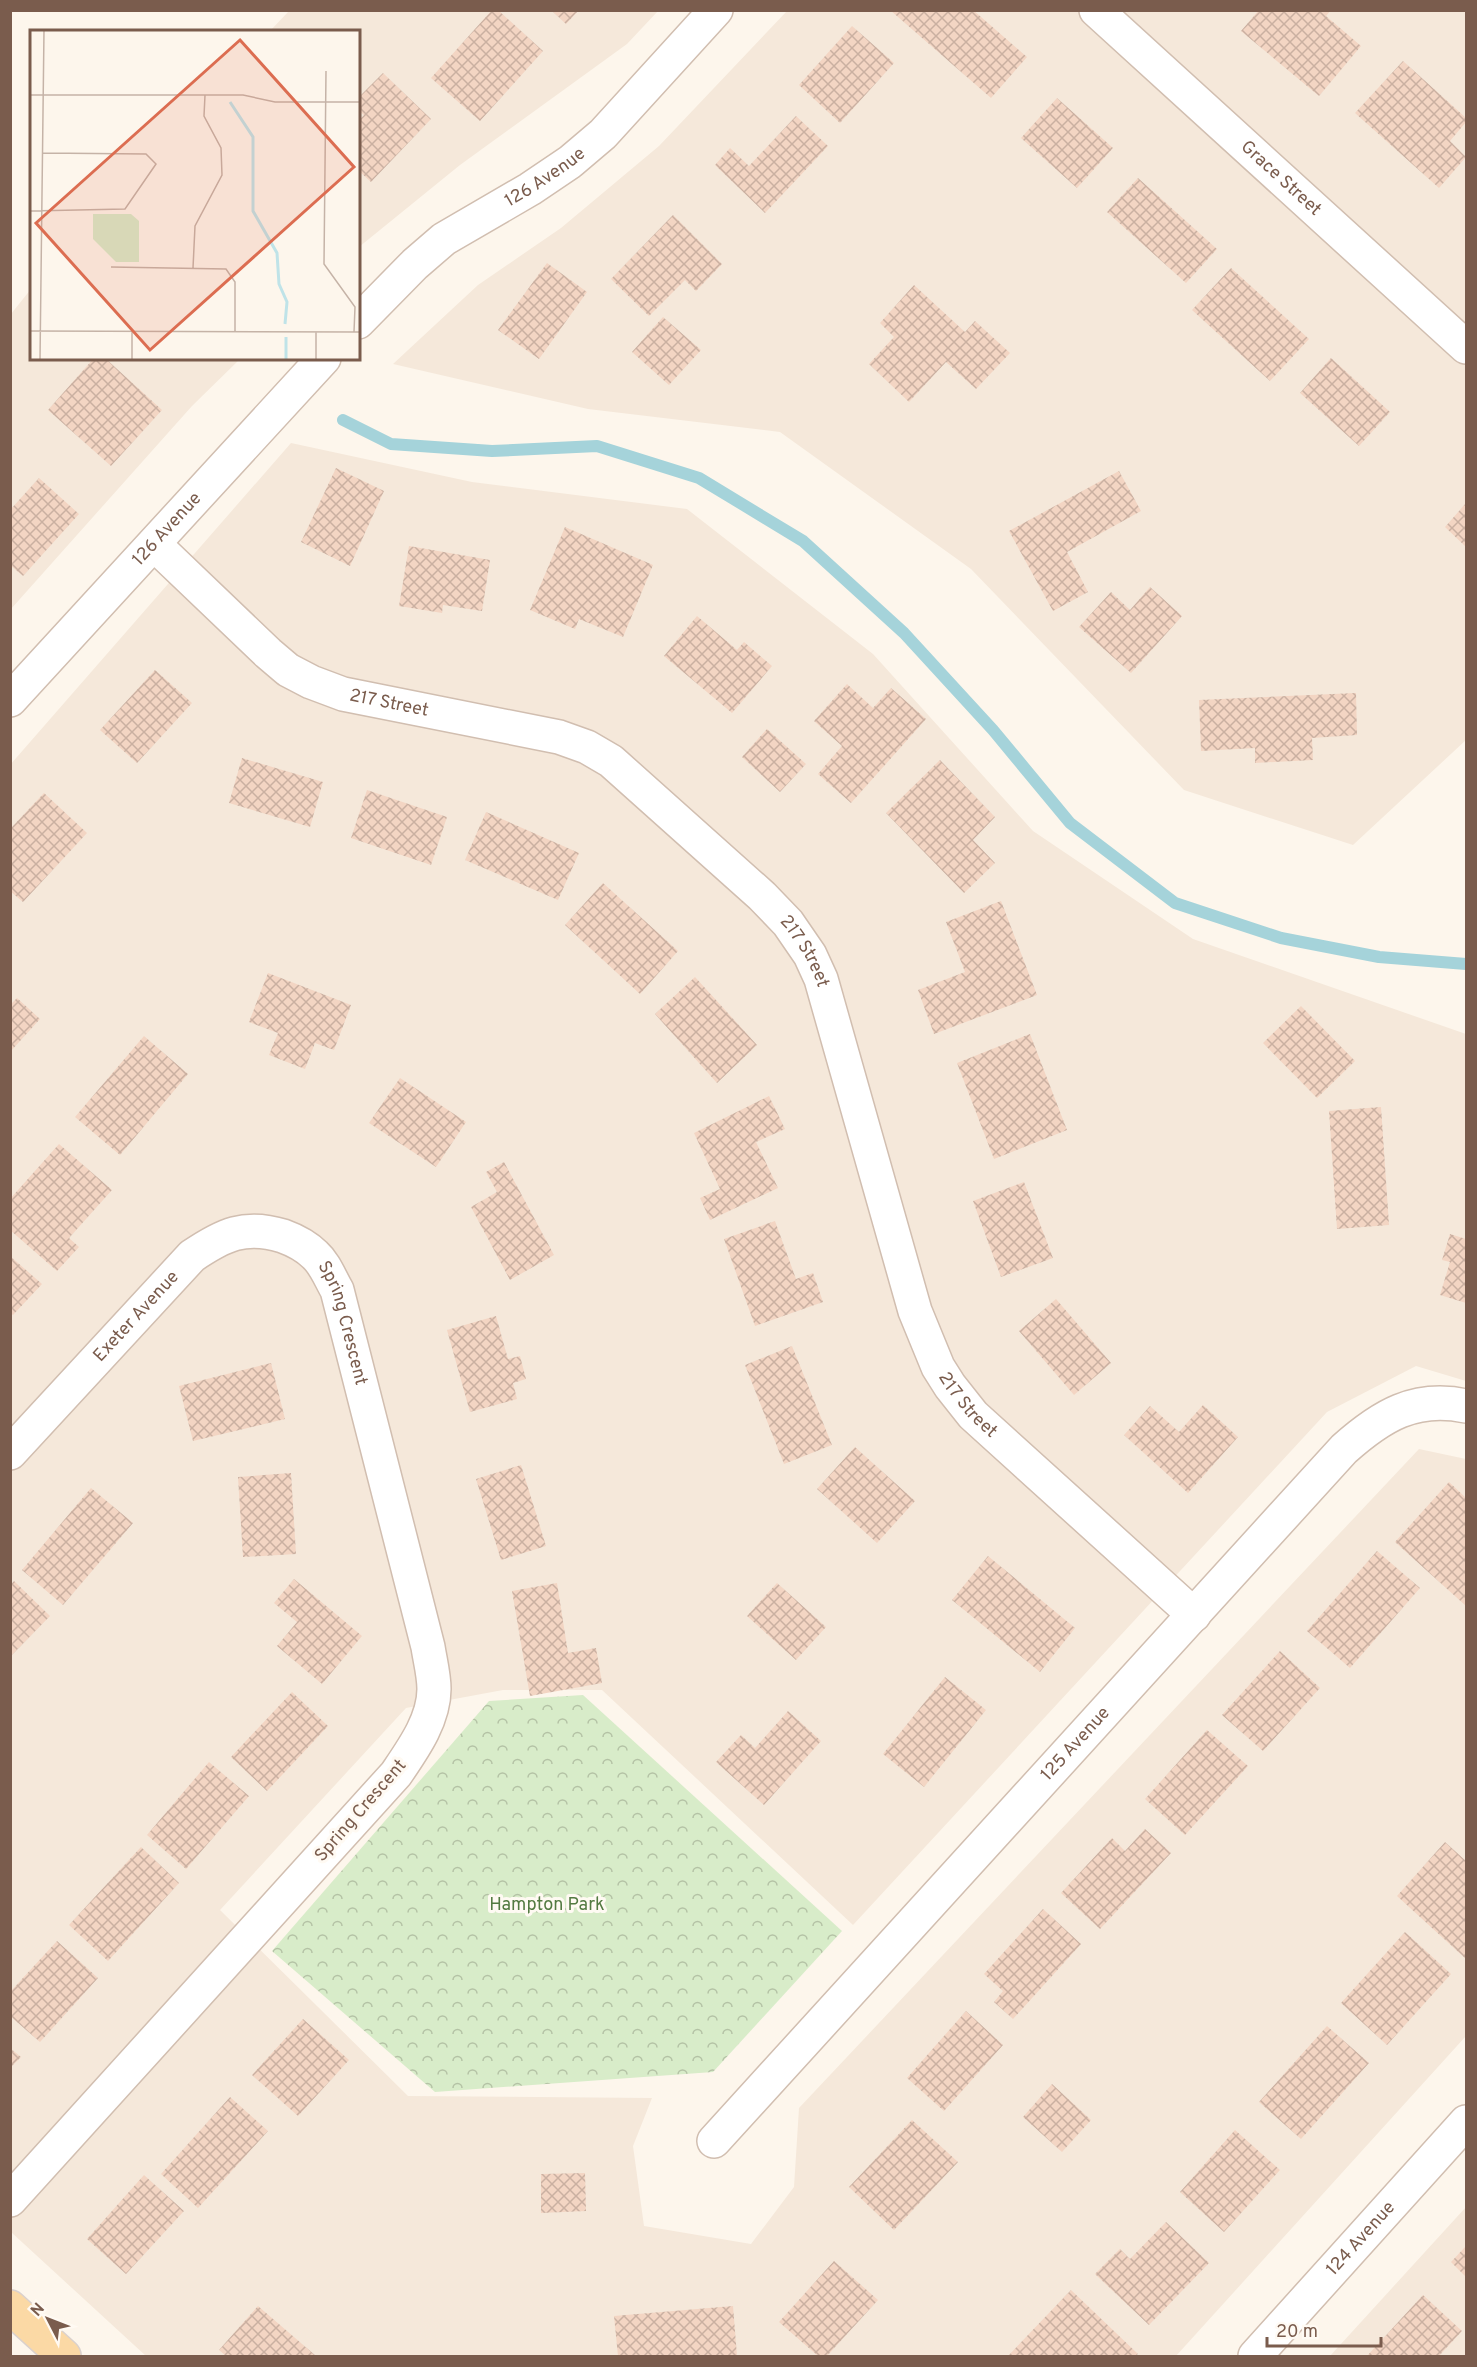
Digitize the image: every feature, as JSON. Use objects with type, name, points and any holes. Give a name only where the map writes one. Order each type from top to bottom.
[{"type":"main road","points":[[10,2307],[64,2356]]},
{"type":"street","name":"126 Avenue","points":[[360,320],[415,264],[444,239],[530,189],[570,162],[603,134],[716,10]]},
{"type":"street","name":"Grace Street","points":[[1096,10],[1467,347]]},
{"type":"street","name":"126 Avenue","points":[[10,700],[322,360]]},
{"type":"street","name":"217 Street","points":[[154,544],[288,670],[311,682],[343,693],[516,727],[587,747],[611,761],[762,896],[788,923],[810,955],[821,979],[915,1311],[938,1367],[973,1415],[1194,1615]]},
{"type":"street","name":"Exeter Avenue","points":[[10,1453],[192,1256],[216,1239],[250,1230],[266,1231],[286,1237]]},
{"type":"street","name":"Spring Crescent","points":[[10,2200],[396,1774],[411,1753],[430,1713],[434,1690],[428,1647],[337,1290],[315,1255],[286,1237]]},
{"type":"street","name":"125 Avenue","points":[[714,2141],[1344,1449],[1367,1428],[1389,1414],[1419,1405],[1449,1402],[1467,1406]]},
{"type":"street","name":"124 Avenue","points":[[1255,2356],[1467,2122]]},
{"type":"shaded area","points":[[289,11],[658,11],[627,44],[460,165],[360,246],[360,30],[271,30]]},
{"type":"shaded area","points":[[787,11],[1466,11],[1466,740],[1353,845],[1184,790],[971,569],[780,432],[588,409],[393,364],[478,285],[561,228],[659,146]]},
{"type":"shaded area","points":[[30,290],[30,360],[239,360],[192,406],[11,609],[11,314]]},
{"type":"shaded area","points":[[291,443],[472,482],[687,509],[873,654],[1033,831],[1193,939],[1466,1034],[1466,1381],[1416,1366],[1327,1412],[853,1925],[602,1690],[503,1690],[406,1708],[220,1910],[408,2096],[652,2098],[633,2146],[644,2226],[751,2244],[794,2187],[799,2108],[1419,1449],[1466,1459],[1466,2036],[1176,2356],[146,2356],[11,2232],[10,765]]},
{"type":"shaded area","points":[[1466,2207],[1466,2356],[1330,2356]]},
{"type":"green space","name":"Hampton Park","points":[[583,1695],[842,1931],[713,2072],[435,2092],[272,1951],[489,1701]]},
{"type":"building","points":[[492,10],[498,10],[543,51],[480,121],[431,78]]},
{"type":"building","points":[[551,10],[579,10],[566,24]]},
{"type":"building","points":[[890,10],[973,10],[1027,57],[991,98]]},
{"type":"building","points":[[1259,10],[1331,10],[1326,16],[1361,46],[1319,96],[1241,31]]},
{"type":"building","points":[[852,26],[894,63],[840,123],[799,85]]},
{"type":"building","points":[[1403,61],[1466,118],[1466,122],[1450,141],[1466,157],[1439,188],[1355,113]]},
{"type":"building","points":[[383,73],[431,119],[371,182],[360,172],[360,119],[364,115],[360,112],[360,96]]},
{"type":"building","points":[[1057,98],[1113,148],[1077,188],[1021,138]]},
{"type":"building","points":[[796,116],[828,146],[765,213],[715,165],[730,148],[749,166]]},
{"type":"building","points":[[1138,178],[1217,249],[1186,283],[1107,212]]},
{"type":"building","points":[[673,215],[722,264],[696,291],[685,280],[649,316],[611,279]]},
{"type":"building","points":[[547,263],[587,292],[539,359],[498,330]]},
{"type":"building","points":[[1231,268],[1309,339],[1270,381],[1192,310]]},
{"type":"building","points":[[914,285],[965,332],[975,321],[1010,353],[976,389],[946,362],[909,402],[869,364],[894,337],[880,323]]},
{"type":"building","points":[[663,317],[701,350],[669,385],[632,352]]},
{"type":"building","points":[[1331,358],[1390,412],[1359,446],[1300,393]]},
{"type":"building","points":[[92,360],[107,360],[162,410],[111,466],[48,410]]},
{"type":"building","points":[[336,468],[384,491],[350,566],[301,542]]},
{"type":"building","points":[[1119,471],[1141,511],[1067,552],[1088,592],[1053,611],[1009,531]]},
{"type":"building","points":[[39,478],[79,514],[23,576],[10,565],[10,510]]},
{"type":"building","points":[[1466,503],[1466,547],[1445,527]]},
{"type":"building","points":[[565,527],[653,565],[623,637],[579,619],[575,629],[530,610]]},
{"type":"building","points":[[409,546],[490,560],[482,611],[443,605],[442,613],[399,606]]},
{"type":"building","points":[[1150,587],[1182,616],[1131,673],[1079,627],[1111,592],[1130,610]]},
{"type":"building","points":[[697,616],[737,650],[744,642],[772,666],[732,713],[664,656]]},
{"type":"building","points":[[155,670],[192,703],[137,763],[100,730]]},
{"type":"building","points":[[847,684],[873,708],[891,688],[926,719],[851,803],[818,774],[842,746],[814,721]]},
{"type":"building","points":[[1356,693],[1357,735],[1312,738],[1313,760],[1255,763],[1255,748],[1201,751],[1199,700]]},
{"type":"building","points":[[767,729],[806,764],[780,792],[742,757]]},
{"type":"building","points":[[242,758],[323,782],[310,827],[229,803]]},
{"type":"building","points":[[940,760],[995,817],[973,840],[995,863],[964,893],[886,813]]},
{"type":"building","points":[[367,790],[447,817],[431,865],[351,838]]},
{"type":"building","points":[[44,793],[87,833],[23,902],[10,891],[10,829]]},
{"type":"building","points":[[486,812],[579,853],[558,900],[465,860]]},
{"type":"building","points":[[603,883],[678,951],[640,994],[565,925]]},
{"type":"building","points":[[1001,901],[1037,995],[934,1034],[918,990],[965,972],[946,922]]},
{"type":"building","points":[[268,973],[351,1005],[334,1050],[315,1043],[305,1069],[269,1055],[278,1033],[249,1022]]},
{"type":"building","points":[[695,977],[757,1045],[717,1083],[655,1014]]},
{"type":"building","points":[[17,998],[40,1019],[10,1052],[10,1005]]},
{"type":"building","points":[[1301,1006],[1355,1061],[1317,1098],[1263,1043]]},
{"type":"building","points":[[1030,1034],[1067,1130],[994,1159],[957,1063]]},
{"type":"building","points":[[144,1036],[188,1074],[120,1155],[75,1117]]},
{"type":"building","points":[[400,1078],[466,1122],[436,1167],[369,1123]]},
{"type":"building","points":[[769,1096],[785,1129],[756,1142],[778,1188],[710,1220],[700,1198],[720,1189],[694,1133]]},
{"type":"building","points":[[1381,1107],[1389,1225],[1337,1229],[1329,1111]]},
{"type":"building","points":[[59,1144],[112,1190],[69,1238],[79,1247],[57,1271],[10,1230],[10,1199]]},
{"type":"building","points":[[504,1162],[554,1255],[510,1280],[471,1207],[497,1192],[486,1172]]},
{"type":"building","points":[[1024,1182],[1053,1258],[1001,1277],[973,1201]]},
{"type":"building","points":[[775,1221],[796,1279],[813,1273],[823,1302],[755,1326],[724,1239]]},
{"type":"building","points":[[1450,1234],[1466,1239],[1466,1303],[1440,1295],[1450,1262],[1442,1260]]},
{"type":"building","points":[[10,1256],[42,1284],[13,1315],[10,1313]]},
{"type":"building","points":[[1056,1299],[1111,1363],[1074,1395],[1019,1331]]},
{"type":"building","points":[[496,1316],[508,1359],[520,1356],[526,1379],[513,1383],[517,1399],[470,1412],[447,1330]]},
{"type":"building","points":[[792,1346],[832,1445],[784,1464],[745,1365]]},
{"type":"building","points":[[271,1363],[285,1419],[193,1441],[179,1386]]},
{"type":"building","points":[[1203,1405],[1238,1437],[1188,1493],[1124,1435],[1150,1406],[1179,1432]]},
{"type":"building","points":[[855,1447],[915,1501],[877,1543],[817,1489]]},
{"type":"building","points":[[521,1465],[546,1546],[501,1560],[476,1479]]},
{"type":"building","points":[[291,1473],[296,1554],[243,1557],[238,1477]]},
{"type":"building","points":[[1449,1482],[1466,1498],[1466,1606],[1395,1542]]},
{"type":"building","points":[[91,1488],[133,1523],[63,1605],[22,1570]]},
{"type":"building","points":[[1377,1551],[1420,1588],[1350,1668],[1307,1631]]},
{"type":"building","points":[[988,1556],[1075,1628],[1040,1672],[952,1600]]},
{"type":"building","points":[[294,1579],[362,1636],[322,1684],[277,1646],[297,1622],[274,1603]]},
{"type":"building","points":[[14,1581],[50,1616],[10,1657],[10,1585]]},
{"type":"building","points":[[557,1583],[568,1653],[596,1648],[602,1683],[530,1696],[512,1591]]},
{"type":"building","points":[[777,1583],[826,1627],[796,1660],[747,1616]]},
{"type":"building","points":[[1280,1651],[1320,1688],[1263,1751],[1222,1715]]},
{"type":"building","points":[[945,1677],[986,1710],[924,1787],[883,1754]]},
{"type":"building","points":[[292,1692],[328,1726],[267,1791],[231,1757]]},
{"type":"building","points":[[788,1711],[821,1741],[764,1805],[716,1762],[741,1735],[755,1748]]},
{"type":"building","points":[[1207,1730],[1248,1766],[1185,1835],[1145,1799]]},
{"type":"building","points":[[209,1762],[249,1796],[186,1869],[147,1835]]},
{"type":"building","points":[[1145,1829],[1171,1853],[1100,1929],[1061,1893],[1112,1838],[1125,1851]]},
{"type":"building","points":[[1445,1842],[1466,1861],[1466,1959],[1397,1896]]},
{"type":"building","points":[[141,1847],[179,1883],[108,1961],[69,1925]]},
{"type":"building","points":[[1043,1909],[1081,1944],[1013,2019],[994,2002],[1003,1991],[984,1974]]},
{"type":"building","points":[[1405,1932],[1451,1974],[1387,2045],[1341,2003]]},
{"type":"building","points":[[57,1941],[98,1978],[40,2042],[10,2016],[10,1992]]},
{"type":"building","points":[[966,2011],[1003,2045],[944,2111],[907,2078]]},
{"type":"building","points":[[303,2019],[349,2060],[298,2116],[252,2075]]},
{"type":"building","points":[[1327,2026],[1369,2063],[1301,2139],[1259,2102]]},
{"type":"building","points":[[10,2048],[21,2057],[10,2068]]},
{"type":"building","points":[[1052,2084],[1091,2120],[1062,2152],[1023,2117]]},
{"type":"building","points":[[230,2097],[268,2131],[198,2208],[161,2174]]},
{"type":"building","points":[[912,2120],[958,2162],[894,2230],[849,2187]]},
{"type":"building","points":[[1235,2130],[1280,2170],[1224,2232],[1180,2192]]},
{"type":"building","points":[[585,2173],[586,2211],[541,2213],[541,2174]]},
{"type":"building","points":[[144,2175],[184,2211],[126,2274],[87,2239]]},
{"type":"building","points":[[1166,2222],[1209,2263],[1149,2325],[1095,2274],[1120,2249],[1130,2259]]},
{"type":"building","points":[[1466,2246],[1466,2277],[1451,2262]]},
{"type":"building","points":[[834,2261],[878,2300],[827,2356],[818,2356],[779,2322]]},
{"type":"building","points":[[1071,2290],[1138,2354],[1135,2356],[1008,2356]]},
{"type":"building","points":[[1423,2295],[1462,2331],[1439,2356],[1367,2356]]},
{"type":"building","points":[[258,2306],[316,2356],[226,2356],[219,2350]]},
{"type":"building","points":[[733,2306],[737,2356],[618,2356],[614,2316]]},
{"type":"waterway","points":[[343,420],[391,444],[492,451],[597,446],[699,478],[803,541],[904,633],[993,730],[1070,823],[1175,903],[1281,938],[1379,957],[1466,964]]}]
